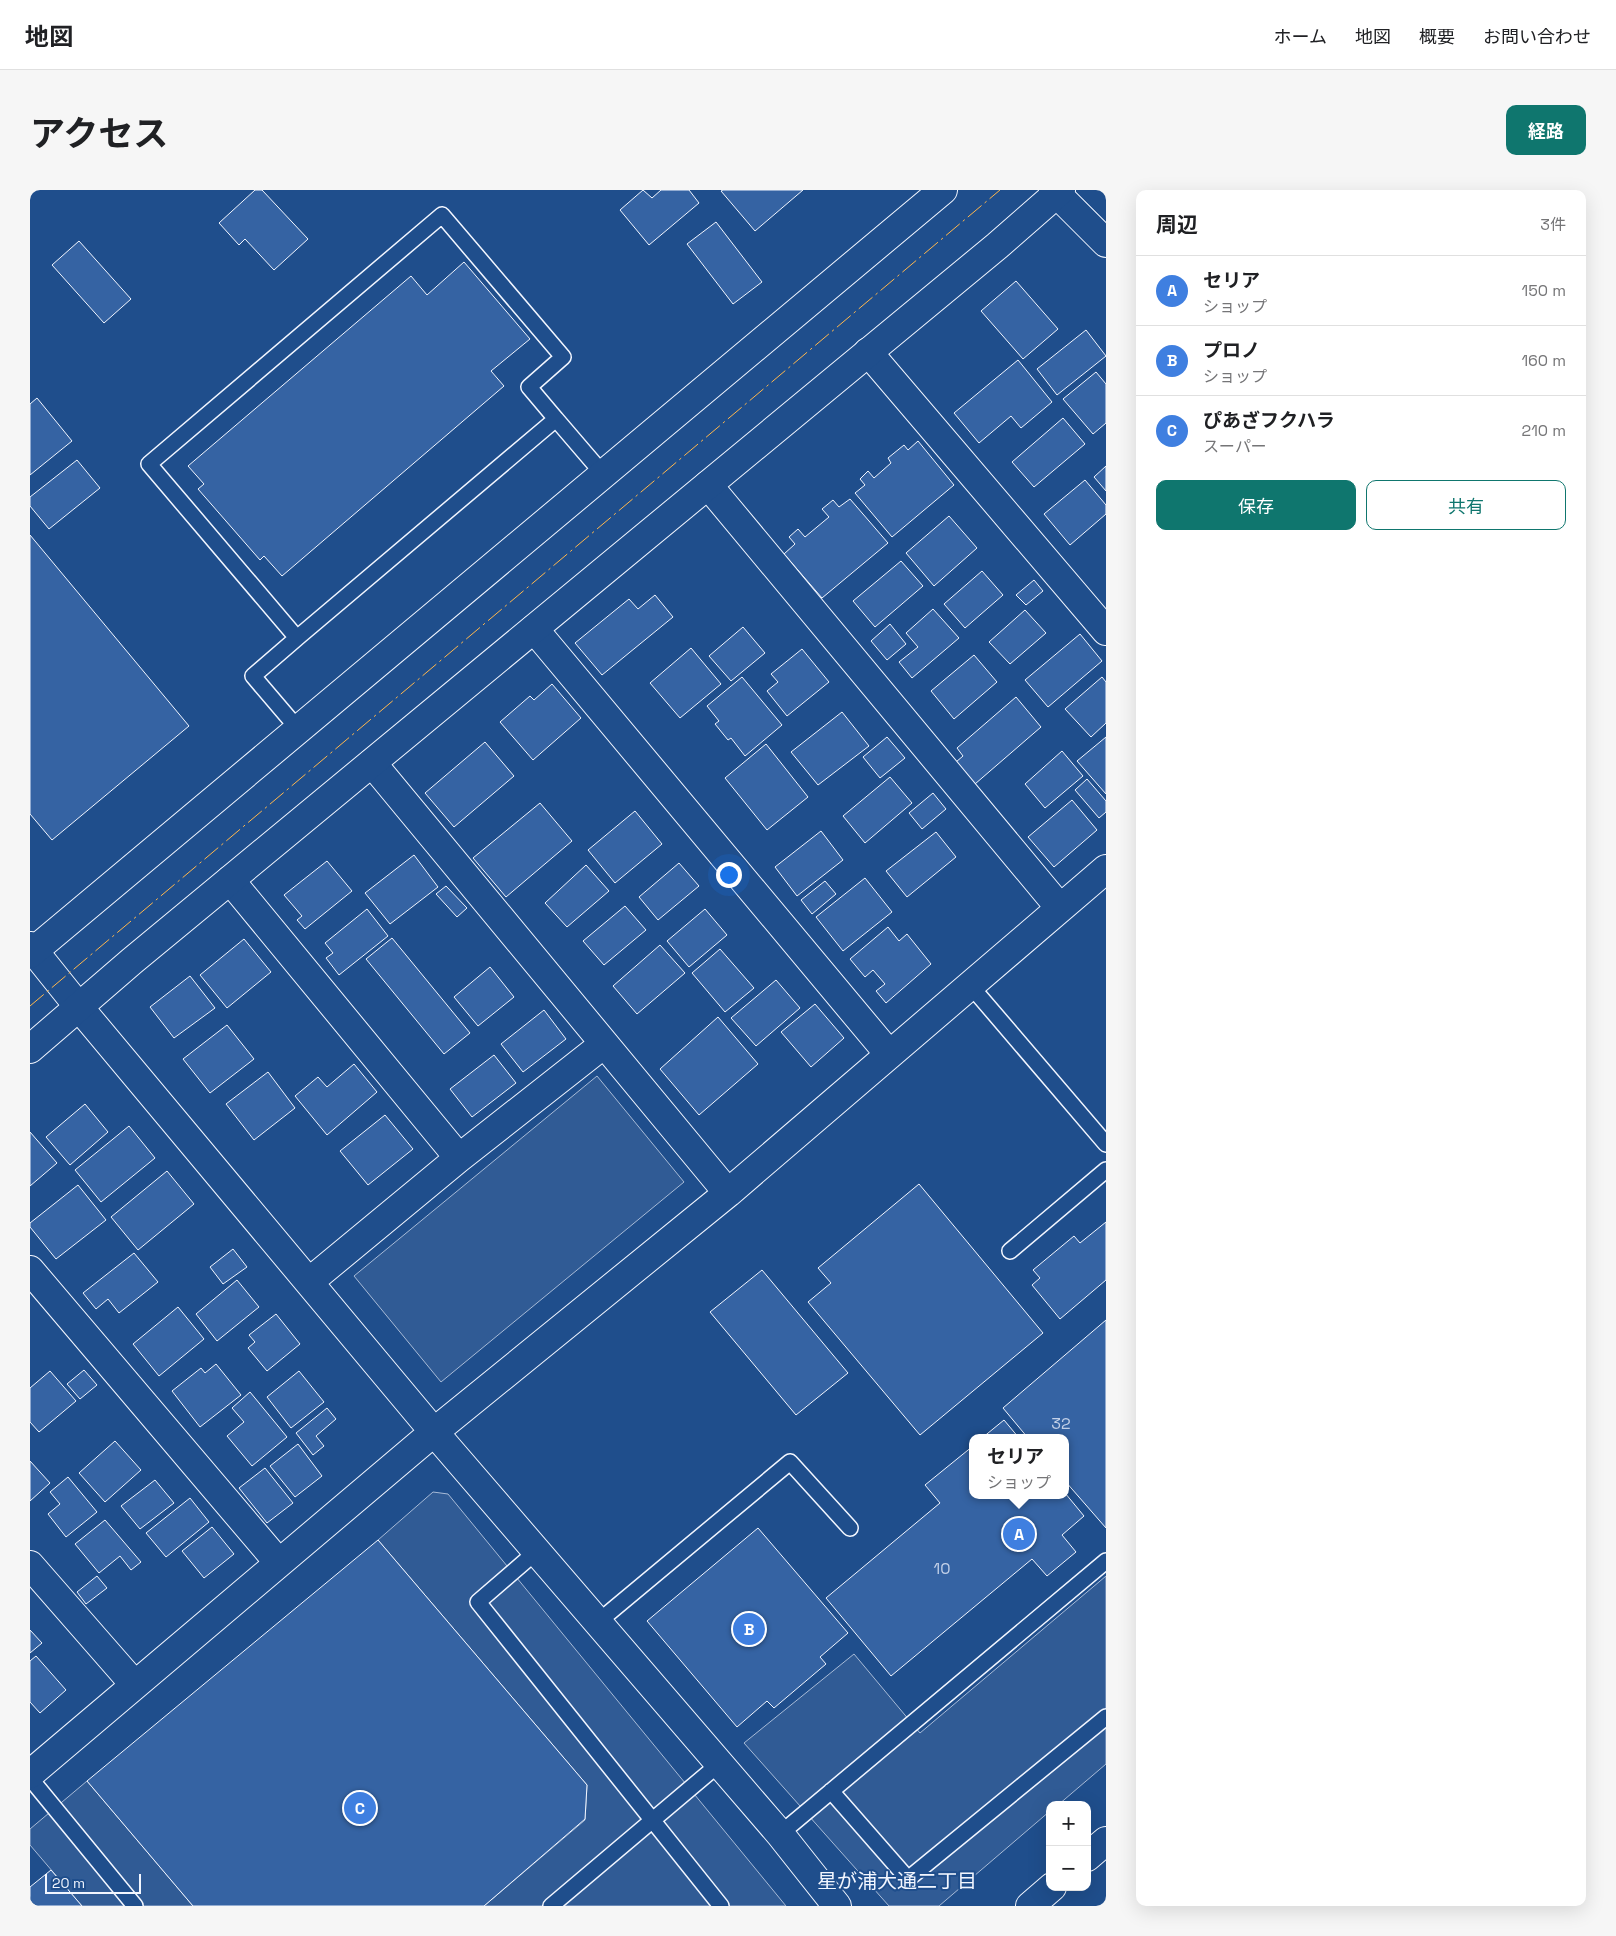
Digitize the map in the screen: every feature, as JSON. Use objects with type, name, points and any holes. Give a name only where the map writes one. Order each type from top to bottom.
[{"type":"main road","points":[[837,1906],[780,1834],[434,1432],[31,950],[298,730],[943,190]]},
{"type":"main road","points":[[30,1049],[78,1006],[997,246],[1057,191],[1106,243]]},
{"type":"main road","points":[[868,352],[1106,631]]},
{"type":"main road","points":[[708,485],[1060,908]]},
{"type":"main road","points":[[534,629],[890,1054]]},
{"type":"main road","points":[[372,764],[728,1193]]},
{"type":"main road","points":[[30,1774],[434,1432],[728,1193],[1106,869]]},
{"type":"main road","points":[[230,880],[459,1158]]},
{"type":"main road","points":[[309,1282],[459,1158],[604,1044]]},
{"type":"main road","points":[[30,1270],[279,1562]]},
{"type":"main road","points":[[30,1565],[134,1684]]},
{"type":"main road","points":[[1091,1854],[1106,1841]]},
{"type":"main road","points":[[1030,1906],[1047,1891]]},
{"type":"lane","points":[[297,638],[149,464],[442,215],[562,357],[529,386],[604,474]]},
{"type":"lane","points":[[298,730],[252,676],[556,418]]},
{"type":"lane","points":[[970,985],[1106,1144]]},
{"type":"lane","points":[[1010,1251],[1106,1170]]},
{"type":"lane","points":[[598,1622],[790,1462],[850,1528]]},
{"type":"lane","points":[[537,1550],[478,1602],[721,1906]]},
{"type":"lane","points":[[780,1834],[1106,1561]]},
{"type":"lane","points":[[831,1791],[908,1879],[1106,1717]]},
{"type":"lane","points":[[551,1906],[719,1764]]},
{"type":"lane","points":[[30,1778],[135,1906]]},
{"type":"shaded area","points":[[597,1076],[684,1182],[441,1382],[354,1276]]},
{"type":"shaded area","points":[[433,1492],[448,1494],[786,1906],[484,1906],[585,1820],[587,1785],[378,1540]]},
{"type":"shaded area","points":[[1106,1576],[1106,1764],[1063,1801],[1046,1801],[1046,1814],[939,1906],[889,1906],[744,1743],[854,1654],[920,1733]]},
{"type":"shaded area","points":[[87,1781],[193,1906],[82,1906],[30,1845],[30,1829]]},
{"type":"building","points":[[255,190],[262,190],[308,239],[274,270],[245,239],[239,245],[219,223]]},
{"type":"building","points":[[643,190],[652,198],[661,190],[689,190],[699,203],[649,245],[620,210]]},
{"type":"building","points":[[803,190],[755,231],[721,191]]},
{"type":"building","points":[[716,222],[762,282],[733,304],[687,244]]},
{"type":"building","points":[[79,241],[131,299],[104,323],[52,265]]},
{"type":"building","points":[[464,262],[530,339],[491,371],[504,386],[282,576],[264,556],[260,560],[198,489],[204,484],[188,466],[411,276],[427,295]]},
{"type":"building","points":[[1016,281],[1058,329],[1023,359],[981,311]]},
{"type":"building","points":[[1086,330],[1106,356],[1057,395],[1037,369]]},
{"type":"building","points":[[1018,360],[1052,402],[1021,428],[1011,416],[979,443],[954,413]]},
{"type":"building","points":[[1096,372],[1106,384],[1106,423],[1093,434],[1063,399]]},
{"type":"building","points":[[37,398],[72,441],[30,475],[30,404]]},
{"type":"building","points":[[1063,418],[1085,444],[1034,487],[1012,462]]},
{"type":"building","points":[[918,441],[954,485],[892,537],[855,493],[865,485],[860,479],[868,471],[874,478],[891,463],[888,458],[904,445],[908,450]]},
{"type":"building","points":[[77,460],[100,488],[49,529],[30,506],[30,497]]},
{"type":"building","points":[[1106,466],[1106,491],[1094,477]]},
{"type":"building","points":[[1085,480],[1106,505],[1106,514],[1070,545],[1044,514]]},
{"type":"building","points":[[850,499],[888,543],[822,598],[784,554],[795,544],[789,537],[798,529],[805,537],[829,517],[822,509],[833,500],[839,507]]},
{"type":"building","points":[[949,516],[977,548],[934,586],[906,553]]},
{"type":"building","points":[[30,535],[189,726],[52,840],[30,814]]},
{"type":"building","points":[[901,561],[923,586],[875,627],[853,601]]},
{"type":"building","points":[[982,571],[1003,595],[965,628],[944,604]]},
{"type":"building","points":[[1034,580],[1043,591],[1026,605],[1016,595]]},
{"type":"building","points":[[655,595],[673,617],[602,675],[575,643],[629,599],[638,609]]},
{"type":"building","points":[[933,609],[959,638],[912,678],[899,662],[918,647],[906,633]]},
{"type":"building","points":[[1025,610],[1046,633],[1010,664],[989,642]]},
{"type":"building","points":[[890,624],[906,644],[887,660],[871,641]]},
{"type":"building","points":[[743,627],[765,653],[731,681],[709,656]]},
{"type":"building","points":[[1080,634],[1102,661],[1048,707],[1025,680]]},
{"type":"building","points":[[691,648],[721,684],[680,718],[650,683]]},
{"type":"building","points":[[802,649],[829,682],[787,716],[767,691],[778,682],[771,674]]},
{"type":"building","points":[[974,655],[997,682],[954,719],[931,691]]},
{"type":"building","points":[[742,677],[782,725],[745,756],[731,738],[728,740],[715,724],[719,721],[707,706]]},
{"type":"building","points":[[1102,677],[1106,682],[1106,723],[1091,737],[1065,709]]},
{"type":"building","points":[[552,684],[581,718],[533,760],[500,722],[530,696],[534,700]]},
{"type":"building","points":[[1016,697],[1041,727],[975,784],[956,762],[963,756],[957,748]]},
{"type":"building","points":[[842,712],[869,746],[818,785],[791,752]]},
{"type":"building","points":[[887,737],[905,758],[880,778],[863,757]]},
{"type":"building","points":[[1106,737],[1106,794],[1077,761]]},
{"type":"building","points":[[485,742],[514,776],[454,827],[425,793]]},
{"type":"building","points":[[766,744],[808,797],[767,830],[725,778]]},
{"type":"building","points":[[1062,751],[1083,776],[1045,808],[1025,784]]},
{"type":"building","points":[[890,777],[912,803],[865,843],[843,816]]},
{"type":"building","points":[[1087,779],[1106,801],[1106,812],[1099,818],[1075,790]]},
{"type":"building","points":[[933,793],[946,809],[922,829],[909,813]]},
{"type":"building","points":[[1072,800],[1097,830],[1054,867],[1028,837]]},
{"type":"building","points":[[540,803],[572,841],[506,897],[473,858]]},
{"type":"building","points":[[635,811],[662,844],[615,883],[588,850]]},
{"type":"building","points":[[821,831],[843,860],[797,896],[775,867]]},
{"type":"building","points":[[936,832],[956,857],[907,897],[886,871]]},
{"type":"building","points":[[414,855],[438,887],[390,924],[365,893]]},
{"type":"building","points":[[327,861],[352,891],[305,929],[297,920],[302,916],[284,895]]},
{"type":"building","points":[[679,863],[699,886],[658,920],[639,897]]},
{"type":"building","points":[[586,865],[609,891],[567,927],[545,903]]},
{"type":"building","points":[[865,878],[892,912],[843,951],[816,917]]},
{"type":"building","points":[[825,881],[836,894],[812,914],[801,900]]},
{"type":"building","points":[[446,886],[467,908],[457,917],[436,894]]},
{"type":"building","points":[[625,906],[646,930],[604,965],[583,941]]},
{"type":"building","points":[[367,909],[388,936],[339,975],[326,958],[333,953],[325,943]]},
{"type":"building","points":[[705,909],[727,935],[689,967],[667,941]]},
{"type":"building","points":[[888,927],[899,941],[907,934],[931,964],[886,1003],[876,991],[885,984],[873,970],[865,977],[850,959]]},
{"type":"building","points":[[392,938],[470,1033],[444,1054],[366,959]]},
{"type":"building","points":[[244,939],[271,972],[227,1008],[200,975]]},
{"type":"building","points":[[660,945],[685,973],[637,1014],[613,986]]},
{"type":"building","points":[[720,949],[754,988],[725,1012],[692,973]]},
{"type":"building","points":[[490,967],[514,997],[478,1026],[454,997]]},
{"type":"building","points":[[190,976],[215,1008],[174,1038],[150,1007]]},
{"type":"building","points":[[776,980],[800,1008],[756,1046],[731,1018]]},
{"type":"building","points":[[815,1004],[844,1038],[811,1067],[781,1032]]},
{"type":"building","points":[[544,1010],[566,1039],[523,1072],[501,1044]]},
{"type":"building","points":[[718,1017],[758,1064],[699,1115],[660,1069]]},
{"type":"building","points":[[227,1025],[254,1059],[210,1093],[183,1059]]},
{"type":"building","points":[[494,1055],[516,1083],[472,1117],[450,1089]]},
{"type":"building","points":[[354,1064],[377,1092],[327,1135],[295,1096],[318,1077],[327,1087]]},
{"type":"building","points":[[268,1072],[295,1108],[254,1140],[226,1104]]},
{"type":"building","points":[[85,1104],[108,1132],[70,1165],[46,1137]]},
{"type":"building","points":[[385,1115],[413,1149],[368,1185],[340,1151]]},
{"type":"building","points":[[129,1126],[155,1158],[101,1202],[75,1170]]},
{"type":"building","points":[[30,1132],[57,1163],[30,1186]]},
{"type":"building","points":[[167,1171],[194,1204],[138,1250],[111,1217]]},
{"type":"building","points":[[919,1184],[1043,1333],[920,1435],[808,1302],[831,1283],[818,1268]]},
{"type":"building","points":[[78,1185],[106,1220],[56,1259],[30,1227],[30,1223]]},
{"type":"building","points":[[1106,1222],[1106,1280],[1060,1319],[1032,1285],[1040,1278],[1033,1270],[1074,1236],[1080,1243]]},
{"type":"building","points":[[233,1249],[247,1267],[223,1284],[210,1267]]},
{"type":"building","points":[[134,1253],[158,1282],[119,1313],[108,1299],[96,1309],[83,1293]]},
{"type":"building","points":[[762,1270],[848,1373],[796,1415],[710,1312]]},
{"type":"building","points":[[237,1280],[259,1307],[217,1341],[196,1314]]},
{"type":"building","points":[[178,1307],[204,1339],[159,1376],[133,1344]]},
{"type":"building","points":[[276,1314],[300,1344],[267,1371],[248,1348],[255,1342],[249,1335]]},
{"type":"building","points":[[1106,1320],[1106,1528],[1069,1486],[1069,1434],[1025,1434],[1003,1408]]},
{"type":"building","points":[[216,1364],[241,1395],[200,1427],[172,1391],[201,1368],[205,1373]]},
{"type":"building","points":[[84,1370],[97,1385],[80,1399],[67,1384]]},
{"type":"building","points":[[50,1371],[76,1401],[39,1432],[30,1422],[30,1388]]},
{"type":"building","points":[[299,1371],[324,1402],[291,1428],[267,1397]]},
{"type":"building","points":[[250,1392],[287,1437],[252,1466],[227,1436],[244,1422],[232,1408]]},
{"type":"building","points":[[327,1408],[336,1419],[316,1436],[324,1446],[313,1455],[296,1433]]},
{"type":"building","points":[[1004,1420],[1016,1434],[987,1434]]},
{"type":"building","points":[[115,1441],[141,1470],[105,1502],[79,1473]]},
{"type":"building","points":[[298,1444],[322,1476],[295,1497],[270,1466]]},
{"type":"building","points":[[969,1449],[969,1499],[1069,1498],[1084,1516],[1062,1535],[1076,1552],[1047,1576],[1032,1559],[891,1676],[826,1598],[940,1503],[925,1485]]},
{"type":"building","points":[[30,1461],[50,1483],[30,1501]]},
{"type":"building","points":[[265,1468],[293,1503],[267,1523],[239,1488]]},
{"type":"building","points":[[68,1477],[97,1512],[66,1537],[48,1514],[60,1504],[50,1492]]},
{"type":"building","points":[[155,1480],[174,1503],[140,1529],[121,1506]]},
{"type":"building","points":[[190,1498],[209,1522],[166,1557],[146,1533]]},
{"type":"building","points":[[105,1520],[141,1562],[131,1570],[120,1556],[99,1573],[75,1544]]},
{"type":"building","points":[[212,1527],[234,1554],[204,1578],[182,1551]]},
{"type":"building","points":[[758,1528],[848,1633],[820,1657],[826,1664],[774,1708],[767,1701],[737,1727],[647,1621]]},
{"type":"building","points":[[378,1540],[587,1785],[585,1819],[484,1906],[193,1906],[87,1781]]},
{"type":"building","points":[[97,1576],[107,1588],[86,1604],[77,1592]]},
{"type":"building","points":[[30,1630],[42,1643],[30,1653]]},
{"type":"building","points":[[36,1656],[66,1690],[40,1713],[30,1702],[30,1661]]},
{"type":"building","points":[[51,1870],[82,1906],[30,1906],[30,1887]]},
{"type":"power","points":[[30,1006],[1000,190]]},
{"type":"place","name":"セリア","points":[[1019,1534]]},
{"type":"place","name":"プロノ","points":[[749,1629]]},
{"type":"place","name":"ぴあざフクハラ","points":[[360,1808]]},
{"type":"district","name":"星が浦大通二丁目","points":[[897,1881]]}]
